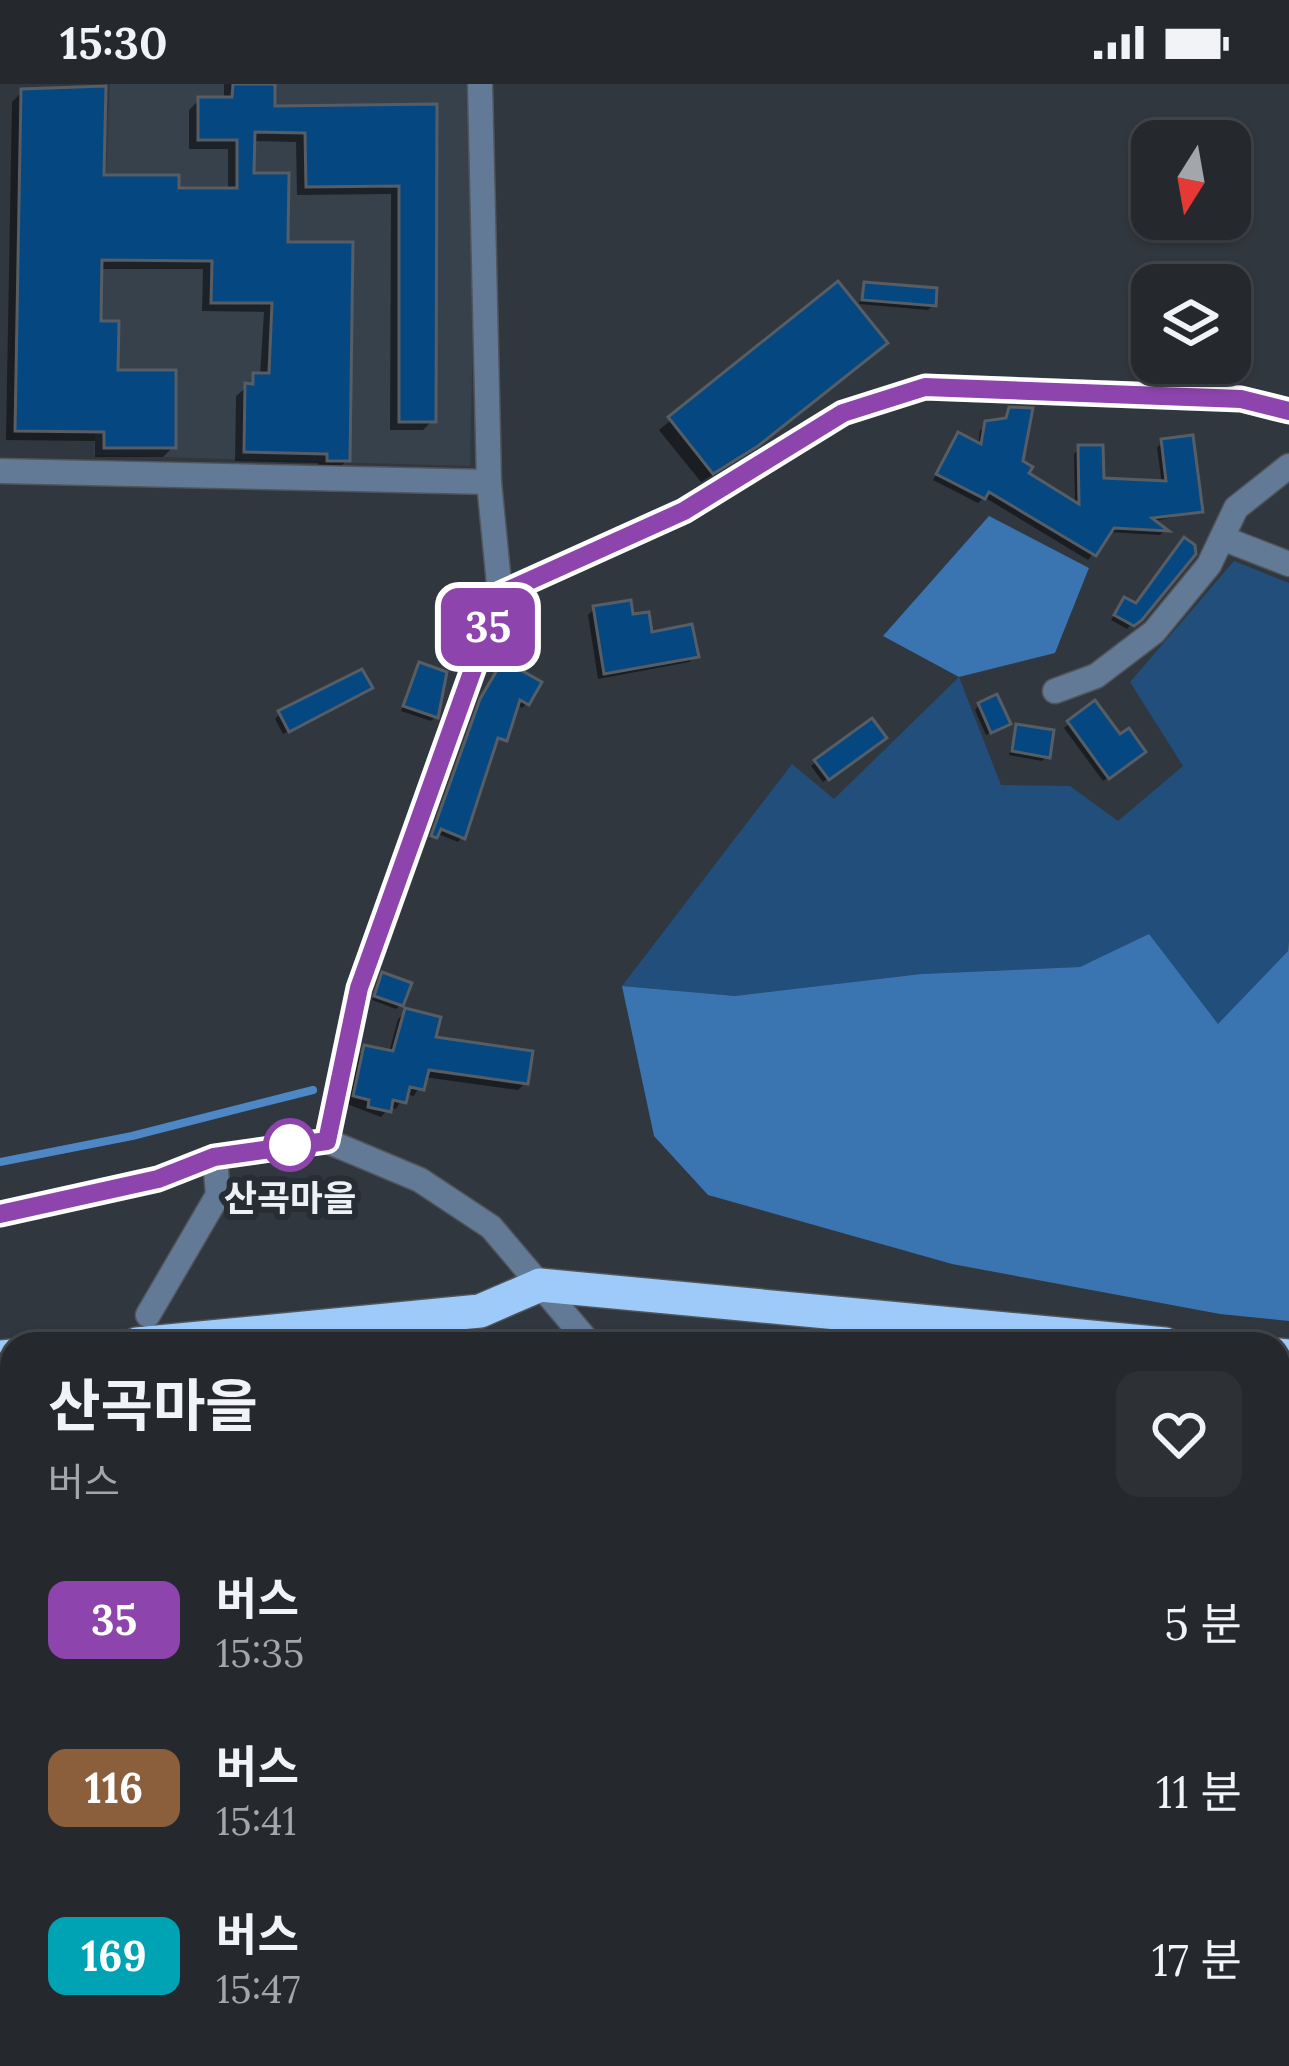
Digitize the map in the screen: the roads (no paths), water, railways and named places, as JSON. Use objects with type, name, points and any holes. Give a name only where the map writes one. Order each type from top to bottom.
[{"type":"highway","points":[[143,1330],[480,1311],[540,1285],[1038,1332]]},
{"type":"street","points":[[327,1141],[359,988],[500,594],[489,482],[480,84]]},
{"type":"street","points":[[500,594],[684,511],[843,413],[925,387],[1241,399],[1289,411]]},
{"type":"street","points":[[1055,691],[1096,676],[1154,632],[1209,565],[1236,508],[1289,466]]},
{"type":"street","points":[[0,471],[489,482]]},
{"type":"street","points":[[1222,538],[1289,564]]},
{"type":"street","points":[[0,1214],[158,1179],[214,1157],[327,1141],[420,1180],[491,1227],[580,1332]]},
{"type":"street","points":[[143,1330],[218,1195],[214,1157]]},
{"type":"waterway","points":[[0,1162],[132,1136],[313,1090]]},
{"type":"place","name":"산곡마을","points":[[290,1145]]}]
